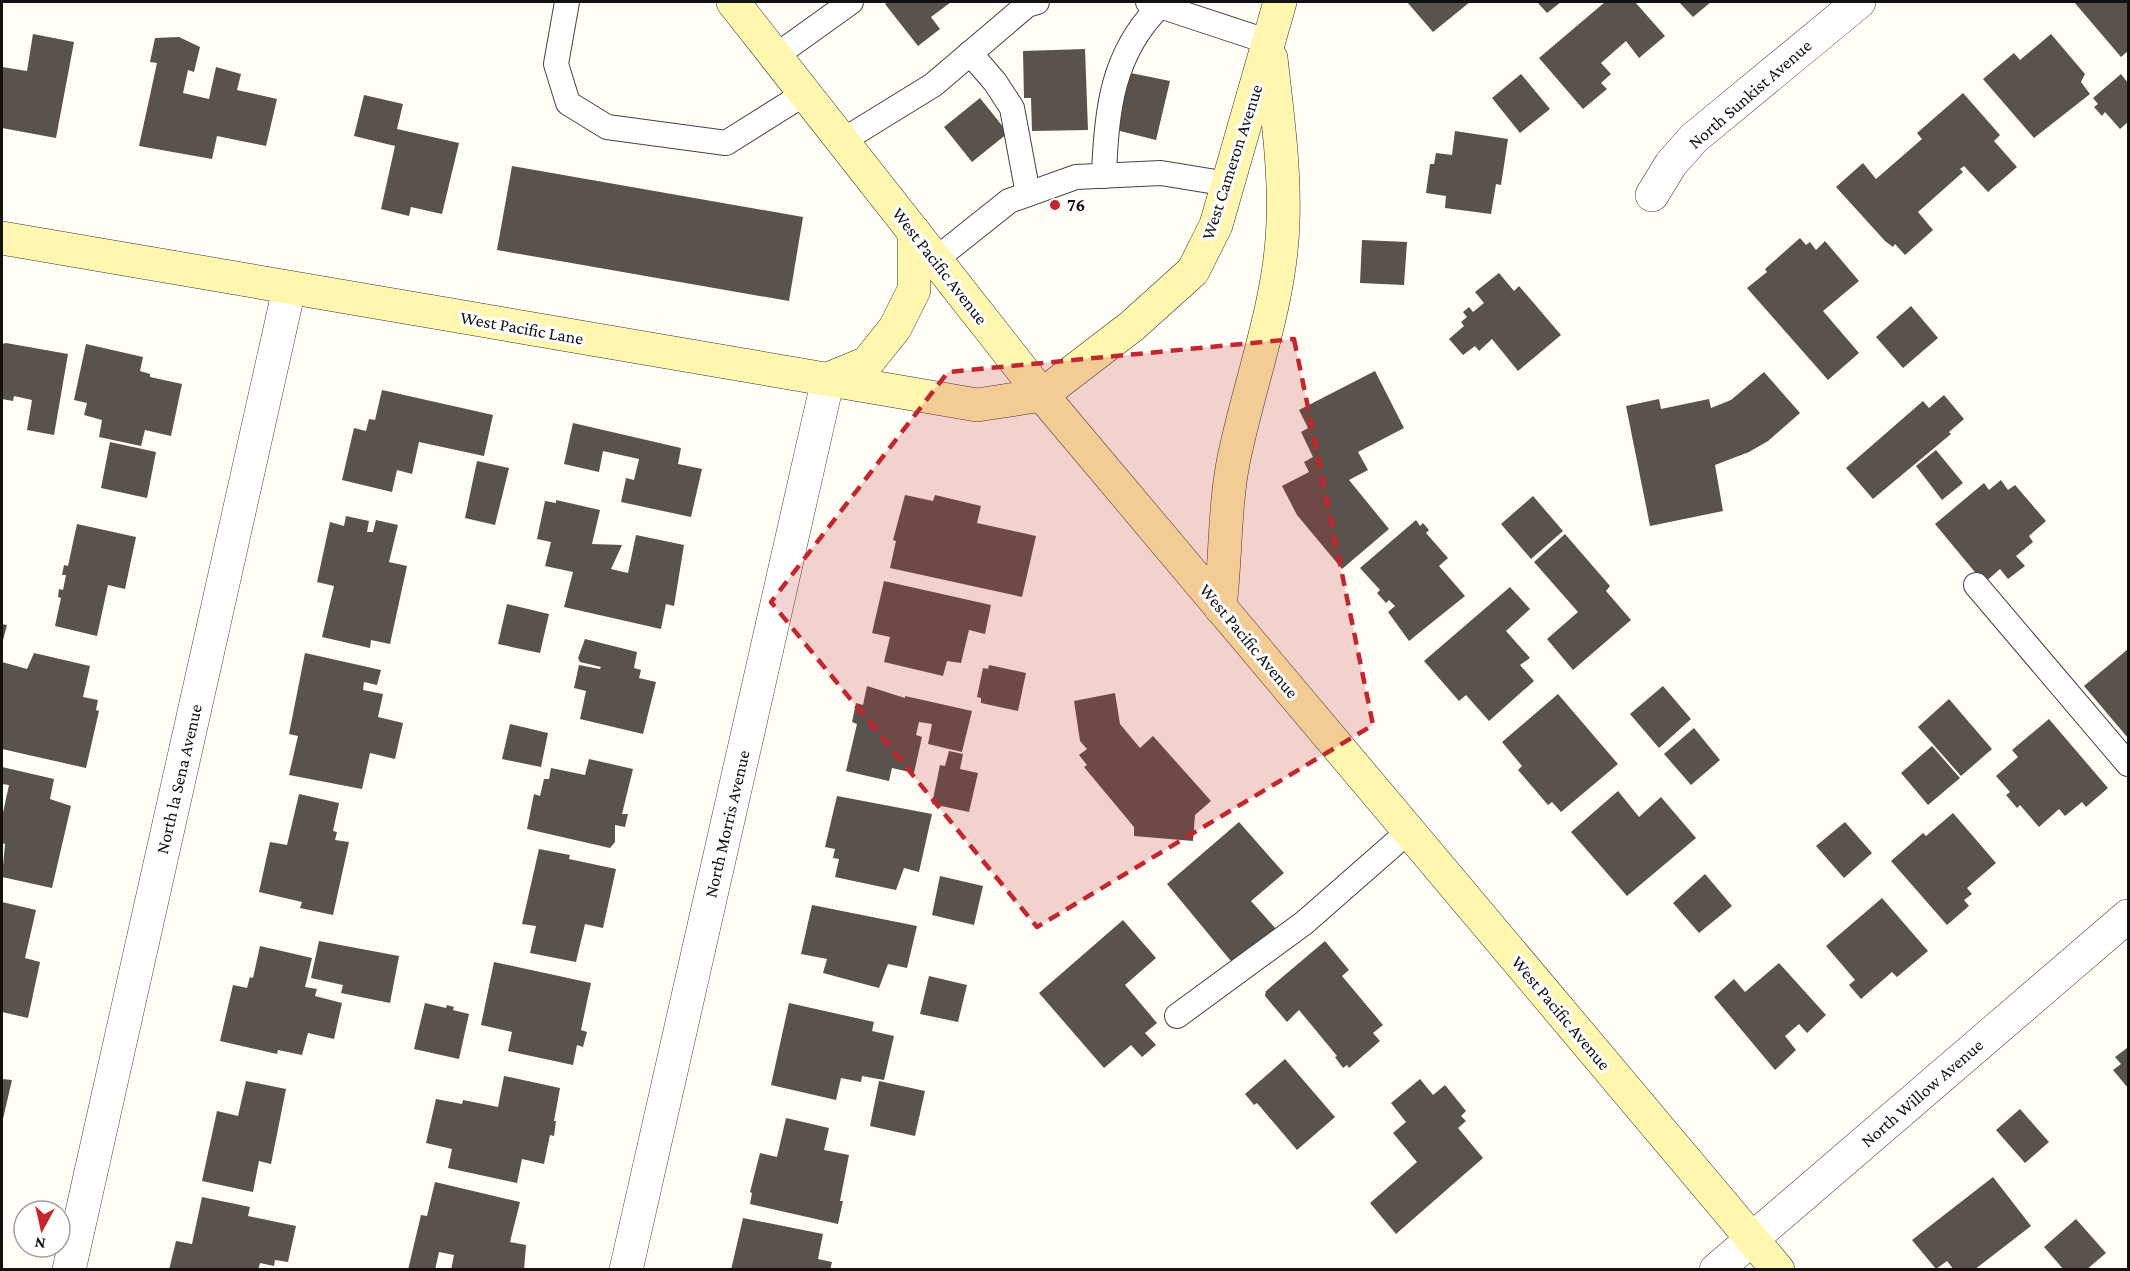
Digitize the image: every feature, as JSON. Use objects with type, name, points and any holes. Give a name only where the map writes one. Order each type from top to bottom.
[{"type":"street","name":"West Pacific Avenue","points":[[733,2],[777,55],[804,94],[1042,395],[1778,1269]]},
{"type":"street","name":"West Cameron Avenue","points":[[1042,395],[1132,326],[1193,271],[1216,225],[1280,2]]},
{"type":"street","name":"North Sunkist Avenue","points":[[1652,195],[1671,164],[1694,138],[1859,2]]},
{"type":"street","points":[[1220,607],[1225,565],[1227,491],[1275,287],[1283,222],[1279,131],[1269,42]]},
{"type":"street","points":[[828,379],[867,363],[895,328],[914,290],[914,232]]},
{"type":"street","name":"West Pacific Lane","points":[[2,238],[289,289],[977,405],[1042,395]]},
{"type":"street","name":"North la Sena Avenue","points":[[69,1269],[289,289]]},
{"type":"street","name":"North Morris Avenue","points":[[627,1269],[828,379]]},
{"type":"street","name":"North Willow Avenue","points":[[1716,1269],[2128,916]]},
{"type":"lane","points":[[567,2],[556,64],[568,103],[607,127],[726,143],[804,94]]},
{"type":"lane","points":[[777,55],[851,2]]},
{"type":"lane","points":[[842,141],[933,85],[1027,5],[1037,2]]},
{"type":"lane","points":[[1104,176],[1106,118],[1117,75],[1141,24],[1154,4],[1269,42]]},
{"type":"lane","points":[[970,53],[995,82],[1012,108],[1020,141],[1028,194]]},
{"type":"lane","points":[[935,260],[1009,201],[1076,177],[1161,173],[1228,184]]},
{"type":"lane","points":[[1976,585],[2128,764]]},
{"type":"lane","points":[[1177,1016],[1304,923],[1409,831]]},
{"type":"highlighted area","points":[[1294,339],[1373,725],[1037,927],[771,602],[948,372]]},
{"type":"building","points":[[888,2],[951,2],[931,17],[940,29],[918,46],[885,4]]},
{"type":"building","points":[[1407,2],[1470,2],[1433,32]]},
{"type":"building","points":[[1537,2],[1561,2],[1547,13]]},
{"type":"building","points":[[1605,2],[1635,2],[1665,36],[1639,58],[1626,41],[1601,63],[1611,74],[1601,83],[1607,89],[1583,109],[1539,58]]},
{"type":"building","points":[[1679,2],[1711,2],[1693,17]]},
{"type":"building","points":[[2074,2],[2128,2],[2128,51],[2121,57]]},
{"type":"building","points":[[33,34],[74,42],[56,138],[2,128],[2,67],[27,71]]},
{"type":"building","points":[[2051,34],[2085,74],[2081,82],[2090,94],[2034,138],[1983,79],[2014,53],[2020,60]]},
{"type":"building","points":[[179,37],[200,47],[194,72],[188,70],[183,93],[209,99],[216,67],[241,74],[237,90],[277,99],[266,146],[217,136],[212,159],[139,146],[157,63],[150,62],[155,38]]},
{"type":"building","points":[[1085,49],[1088,130],[1032,131],[1031,98],[1024,98],[1023,51]]},
{"type":"building","points":[[1126,72],[1170,81],[1156,140],[1112,129]]},
{"type":"building","points":[[1521,74],[1550,109],[1520,133],[1492,98]]},
{"type":"building","points":[[2121,74],[2128,83],[2128,122],[2120,129],[2105,112],[2102,116],[2094,107],[2098,104],[2093,98]]},
{"type":"building","points":[[1963,93],[2000,135],[1994,141],[2017,167],[1988,192],[1964,166],[1960,169],[1963,172],[1918,212],[1933,230],[1905,255],[1895,244],[1893,247],[1885,241],[1836,187],[1863,163],[1876,179],[1922,139],[1917,133]]},
{"type":"building","points":[[364,95],[403,104],[397,129],[459,143],[442,214],[411,207],[409,216],[381,209],[395,146],[354,136]]},
{"type":"building","points":[[980,98],[1008,133],[972,162],[944,127]]},
{"type":"building","points":[[1455,131],[1508,139],[1501,185],[1496,184],[1491,214],[1445,208],[1446,196],[1426,193],[1430,164],[1434,164],[1436,153],[1452,155]]},
{"type":"building","points":[[512,166],[803,217],[789,301],[497,250]]},
{"type":"building","points":[[1800,238],[1806,245],[1810,242],[1816,250],[1825,241],[1859,281],[1823,311],[1859,353],[1828,380],[1747,288],[1767,272],[1765,269]]},
{"type":"building","points":[[1362,240],[1407,242],[1404,285],[1360,283]]},
{"type":"building","points":[[1499,273],[1514,291],[1519,286],[1561,335],[1518,371],[1492,339],[1479,351],[1475,346],[1463,355],[1449,339],[1464,326],[1461,322],[1467,317],[1463,312],[1469,307],[1473,312],[1484,303],[1475,292]]},
{"type":"building","points":[[1911,306],[1938,338],[1903,368],[1876,337]]},
{"type":"building","points":[[2,344],[68,354],[54,435],[27,430],[32,400],[14,396],[13,401],[2,399]]},
{"type":"building","points":[[86,344],[143,357],[140,371],[150,374],[150,377],[182,384],[171,436],[145,430],[141,446],[99,437],[102,420],[84,415],[87,403],[74,400]]},
{"type":"building","points":[[1375,371],[1404,428],[1358,452],[1368,470],[1349,480],[1389,529],[1342,569],[1297,515],[1282,486],[1309,472],[1304,462],[1313,457],[1301,432],[1308,428],[1299,410]]},
{"type":"building","points":[[1764,372],[1800,413],[1768,441],[1749,452],[1715,465],[1723,511],[1650,526],[1626,406],[1659,399],[1661,409],[1709,399],[1711,408],[1731,400]]},
{"type":"building","points":[[382,390],[493,415],[484,456],[419,442],[412,474],[397,470],[392,492],[342,480],[354,428],[366,431],[369,419],[375,420]]},
{"type":"building","points":[[1944,395],[1964,419],[1949,432],[1951,434],[1873,499],[1846,468],[1923,401],[1929,408]]},
{"type":"building","points":[[573,423],[681,448],[678,464],[702,469],[691,517],[621,502],[626,478],[634,480],[639,459],[603,451],[599,472],[564,464]]},
{"type":"building","points":[[110,442],[156,452],[147,498],[101,488]]},
{"type":"building","points":[[1936,450],[1963,483],[1942,500],[1916,466]]},
{"type":"building","points":[[477,461],[509,468],[495,525],[465,518]]},
{"type":"building","points":[[2001,480],[2008,490],[2015,485],[2046,521],[2029,536],[2033,542],[2016,556],[2025,566],[2008,579],[2000,569],[1984,583],[1935,524],[1984,483],[1989,490]]},
{"type":"building","points":[[905,495],[933,501],[935,495],[981,506],[977,523],[1036,536],[1022,597],[890,568],[896,541],[893,540]]},
{"type":"building","points":[[1533,496],[1563,531],[1531,559],[1501,524]]},
{"type":"building","points":[[556,500],[600,510],[592,544],[622,545],[611,569],[628,573],[636,535],[684,545],[674,606],[666,604],[661,629],[564,607],[573,572],[545,566],[551,542],[537,539],[545,501],[556,503]]},
{"type":"building","points":[[346,516],[369,521],[367,532],[373,532],[376,520],[398,525],[389,562],[407,566],[390,644],[371,640],[370,648],[322,637],[334,586],[317,582],[330,522],[344,526]]},
{"type":"building","points":[[1416,520],[1420,526],[1423,523],[1429,530],[1426,533],[1448,558],[1439,566],[1465,596],[1409,641],[1388,612],[1395,606],[1389,600],[1386,603],[1377,593],[1380,590],[1360,568]]},
{"type":"building","points":[[77,524],[136,537],[125,589],[108,585],[97,636],[55,626],[61,598],[58,597],[59,589],[63,590],[66,575],[62,575],[64,565],[68,566]]},
{"type":"building","points":[[1565,534],[1610,586],[1606,591],[1631,620],[1573,670],[1547,639],[1578,612],[1534,562]]},
{"type":"building","points":[[884,581],[991,605],[985,634],[969,630],[961,663],[947,661],[943,676],[884,662],[890,637],[872,633]]},
{"type":"building","points":[[1510,587],[1530,609],[1506,631],[1530,658],[1520,665],[1534,681],[1489,721],[1466,695],[1459,701],[1424,661]]},
{"type":"building","points":[[507,604],[549,614],[540,653],[498,644]]},
{"type":"building","points":[[2,624],[7,625],[2,644]]},
{"type":"building","points":[[585,639],[637,652],[634,668],[641,670],[639,678],[656,682],[643,734],[580,719],[586,691],[574,688],[579,665],[600,669],[601,667],[580,662],[578,658]]},
{"type":"building","points":[[2128,649],[2128,738],[2084,686]]},
{"type":"building","points":[[34,653],[90,666],[83,697],[98,700],[96,710],[99,711],[86,768],[2,749],[2,662],[27,669]]},
{"type":"building","points":[[305,653],[381,670],[377,685],[364,682],[363,690],[383,694],[378,717],[403,723],[395,759],[370,753],[362,789],[289,775],[298,736],[289,734]]},
{"type":"building","points":[[989,665],[1026,673],[1018,711],[981,703],[981,698],[977,697],[983,668],[988,669]]},
{"type":"building","points":[[867,686],[905,698],[905,696],[972,711],[962,752],[928,744],[932,724],[919,722],[916,735],[922,737],[914,773],[892,768],[889,781],[846,771],[857,724],[852,722],[856,703],[863,705]]},
{"type":"building","points":[[1663,686],[1691,719],[1659,748],[1630,714]]},
{"type":"building","points":[[1115,693],[1120,724],[1140,748],[1153,736],[1211,801],[1195,815],[1193,841],[1134,836],[1134,827],[1084,767],[1087,765],[1079,755],[1087,749],[1080,741],[1074,701]]},
{"type":"building","points":[[1558,694],[1618,764],[1561,812],[1552,802],[1548,805],[1518,770],[1522,766],[1502,742]]},
{"type":"building","points":[[1949,699],[1992,749],[1961,776],[1918,727]]},
{"type":"building","points":[[2049,719],[2108,788],[2086,807],[2082,802],[2065,816],[2059,809],[2039,827],[2020,805],[2017,808],[2006,795],[2010,792],[1996,776],[2018,757],[2012,750]]},
{"type":"building","points":[[510,724],[548,733],[541,767],[502,759]]},
{"type":"building","points":[[1694,728],[1720,760],[1691,785],[1664,754]]},
{"type":"building","points":[[1932,746],[1960,778],[1928,805],[1901,773]]},
{"type":"building","points":[[949,751],[963,754],[960,769],[978,773],[969,812],[932,804],[940,765],[945,766]]},
{"type":"building","points":[[589,759],[633,769],[622,814],[628,814],[625,827],[615,825],[615,842],[610,848],[527,829],[534,794],[540,796],[544,779],[549,779],[551,768],[585,775]]},
{"type":"building","points":[[2,767],[54,779],[50,799],[71,806],[52,888],[2,877],[5,844],[2,843],[2,817],[9,785],[2,784]]},
{"type":"building","points":[[1618,791],[1639,817],[1661,797],[1696,838],[1627,896],[1571,832]]},
{"type":"building","points":[[299,794],[339,803],[333,831],[337,832],[335,840],[349,842],[333,915],[300,908],[302,902],[259,892],[270,842],[287,845]]},
{"type":"building","points":[[837,796],[932,814],[919,872],[904,868],[896,890],[835,877],[839,859],[833,858],[835,849],[825,847]]},
{"type":"building","points":[[1953,813],[1996,863],[1967,888],[1972,894],[1964,900],[1969,906],[1947,925],[1891,861],[1923,833],[1926,836]]},
{"type":"building","points":[[1239,822],[1284,873],[1251,901],[1277,930],[1235,966],[1167,884]]},
{"type":"building","points":[[1845,822],[1872,853],[1844,878],[1816,846]]},
{"type":"building","points":[[539,849],[570,855],[569,859],[616,869],[603,928],[585,924],[576,962],[530,953],[536,926],[522,924]]},
{"type":"building","points":[[1705,874],[1732,906],[1699,933],[1673,903]]},
{"type":"building","points":[[940,876],[983,886],[974,925],[932,915]]},
{"type":"building","points":[[1882,898],[1928,951],[1897,977],[1892,972],[1861,999],[1849,985],[1855,980],[1826,946]]},
{"type":"building","points":[[2,902],[36,910],[25,958],[40,962],[28,1018],[2,1012]]},
{"type":"building","points":[[812,905],[917,926],[907,968],[888,964],[879,988],[823,973],[827,959],[801,954]]},
{"type":"building","points":[[1123,920],[1156,958],[1125,985],[1157,1023],[1145,1033],[1156,1045],[1142,1057],[1131,1045],[1104,1068],[1039,993]]},
{"type":"building","points":[[319,941],[399,956],[390,1003],[341,993],[343,985],[311,978]]},
{"type":"building","points":[[1325,941],[1349,970],[1342,976],[1383,1025],[1373,1033],[1380,1041],[1349,1068],[1347,1065],[1343,1068],[1335,1057],[1337,1056],[1299,1010],[1287,1022],[1265,996],[1266,991]]},
{"type":"building","points":[[260,946],[312,958],[305,987],[317,989],[315,996],[342,1003],[334,1039],[308,1033],[302,1055],[278,1050],[277,1054],[220,1041],[233,985],[247,988],[250,977],[253,978]]},
{"type":"building","points":[[494,962],[591,983],[581,1030],[587,1032],[583,1047],[577,1045],[573,1065],[508,1051],[512,1032],[481,1025]]},
{"type":"building","points":[[1779,963],[1826,1015],[1807,1033],[1799,1024],[1785,1036],[1796,1050],[1775,1070],[1714,997],[1734,979],[1745,992]]},
{"type":"building","points":[[929,976],[967,985],[958,1022],[920,1014]]},
{"type":"building","points":[[425,1003],[446,1008],[447,1005],[454,1007],[453,1010],[469,1014],[459,1059],[414,1049]]},
{"type":"building","points":[[789,1003],[874,1022],[872,1031],[894,1036],[884,1080],[862,1076],[861,1082],[841,1078],[836,1100],[771,1085]]},
{"type":"building","points":[[2127,1048],[2128,1088],[2113,1070],[2121,1064],[2115,1057]]},
{"type":"building","points":[[1285,1059],[1335,1117],[1297,1150],[1257,1103],[1254,1105],[1245,1094]]},
{"type":"building","points":[[504,1076],[560,1088],[554,1121],[556,1121],[554,1136],[550,1135],[544,1164],[522,1159],[517,1183],[448,1168],[452,1149],[426,1143],[436,1099],[462,1104],[463,1100],[498,1107]]},
{"type":"building","points":[[2,1079],[12,1080],[2,1123]]},
{"type":"building","points":[[1420,1079],[1433,1095],[1445,1085],[1466,1111],[1461,1116],[1466,1121],[1458,1128],[1483,1158],[1396,1234],[1370,1203],[1417,1162],[1393,1133],[1406,1122],[1391,1103]]},
{"type":"building","points":[[246,1081],[286,1089],[271,1164],[259,1161],[253,1192],[202,1181],[217,1111],[238,1116]]},
{"type":"building","points":[[879,1081],[925,1091],[915,1136],[870,1126]]},
{"type":"building","points":[[2020,1109],[2049,1142],[2025,1163],[1996,1130]]},
{"type":"building","points":[[786,1118],[829,1128],[824,1150],[849,1155],[838,1224],[750,1204],[752,1193],[750,1192],[760,1153],[777,1157]]},
{"type":"building","points":[[1993,1177],[2031,1226],[1974,1270],[1954,1270],[1947,1261],[1936,1269],[1912,1240]]},
{"type":"building","points":[[435,1182],[520,1202],[510,1242],[526,1245],[524,1270],[451,1270],[454,1255],[439,1252],[435,1270],[408,1270],[421,1215],[427,1216]]},
{"type":"building","points":[[202,1197],[250,1207],[248,1216],[296,1226],[288,1262],[275,1260],[274,1266],[260,1263],[258,1270],[169,1270],[176,1241],[192,1244]]},
{"type":"building","points":[[743,1218],[823,1234],[818,1259],[832,1262],[830,1270],[731,1270]]},
{"type":"building","points":[[2076,1219],[2106,1253],[2086,1270],[2064,1270],[2044,1247]]},
{"type":"place","name":"76","points":[[1055,205]]}]
